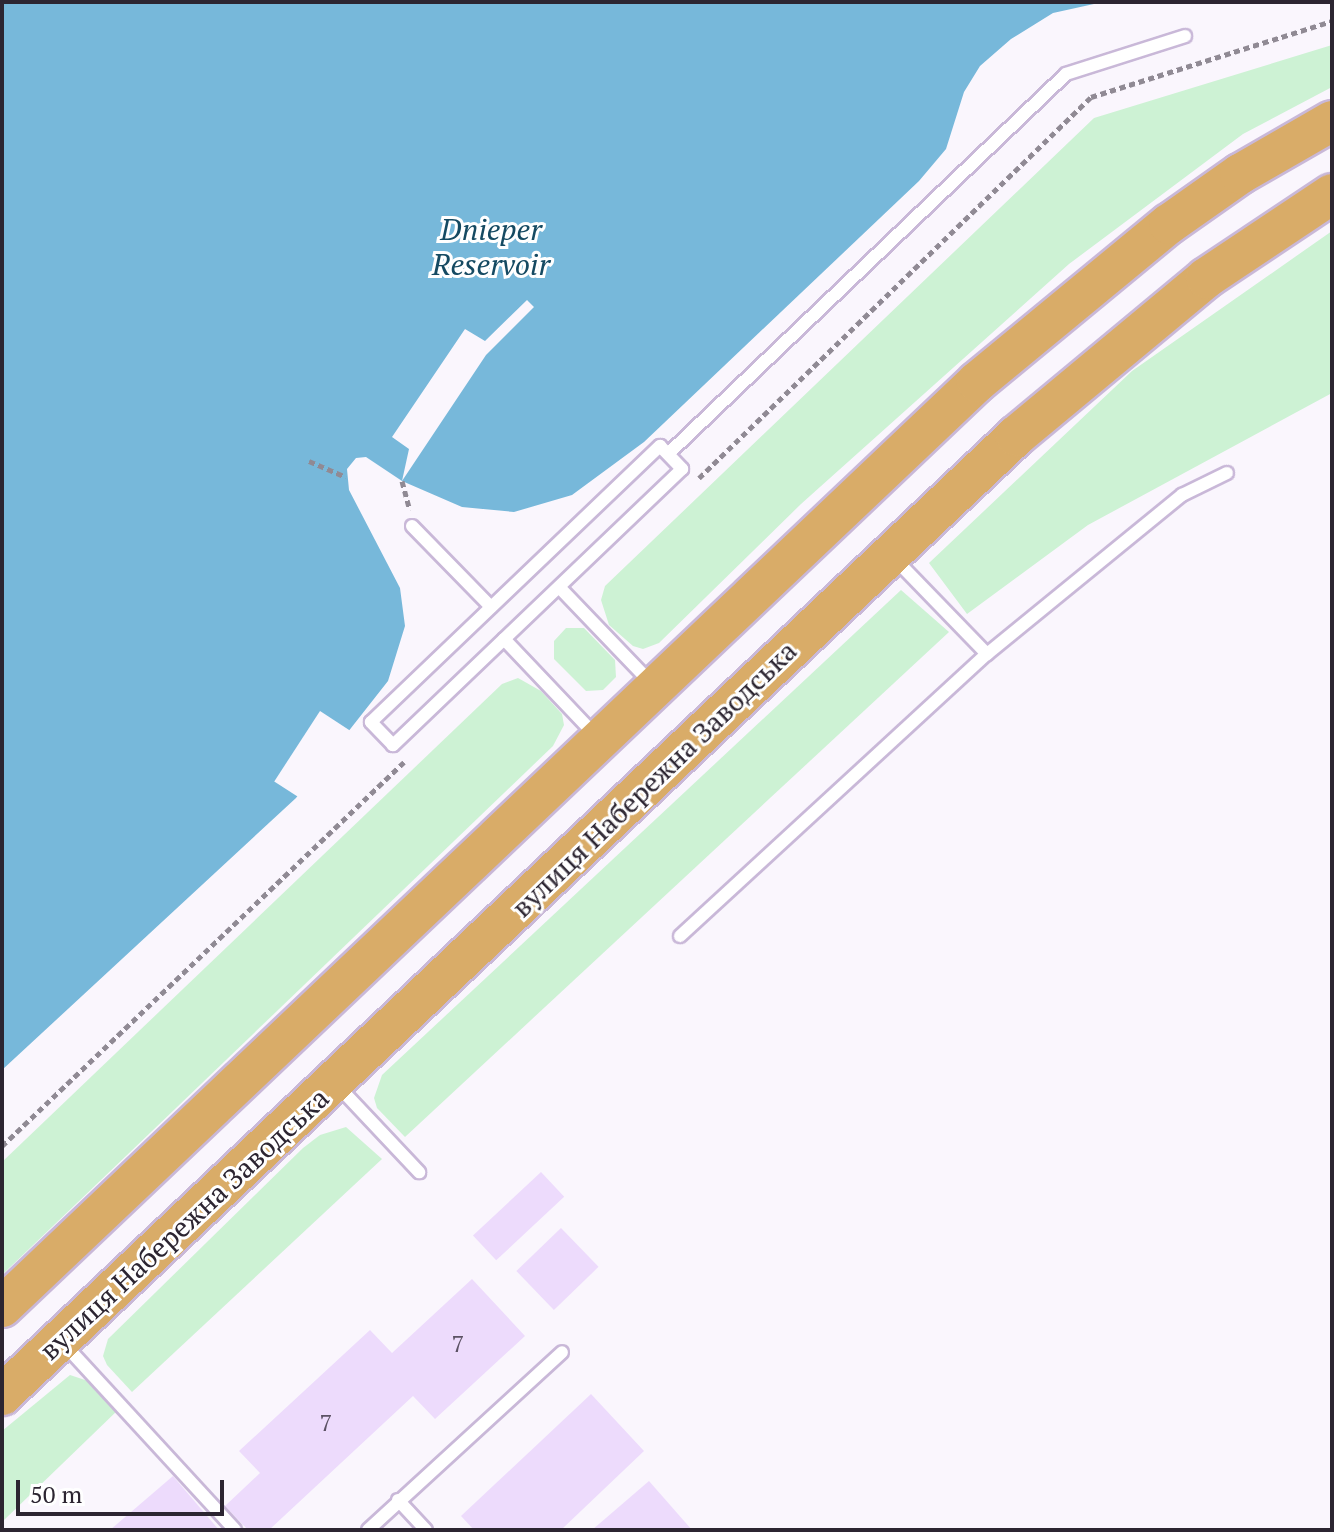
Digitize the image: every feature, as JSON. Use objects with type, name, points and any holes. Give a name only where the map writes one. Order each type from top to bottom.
[{"type":"main road","points":[[2,1307],[599,739],[1070,301],[1240,174],[1332,121]]},
{"type":"main road","name":"вулиця Набережна Заводська","points":[[2,1395],[890,555],[1112,352],[1206,278],[1332,194]]},
{"type":"lane","points":[[668,454],[1066,74],[1185,36]]},
{"type":"lane","points":[[660,446],[668,454],[682,469],[393,745],[371,722],[660,446]]},
{"type":"lane","points":[[680,936],[987,654],[1182,495],[1227,473]]},
{"type":"lane","points":[[412,526],[491,607]]},
{"type":"lane","points":[[890,555],[987,654]]},
{"type":"lane","points":[[559,587],[655,687]]},
{"type":"lane","points":[[504,639],[599,739]]},
{"type":"lane","points":[[335,1082],[419,1172]]},
{"type":"lane","points":[[60,1340],[235,1530]]},
{"type":"lane","points":[[368,1530],[562,1352]]},
{"type":"lane","points":[[398,1500],[426,1530]]},
{"type":"path","points":[[697,480],[1091,97],[1332,21]]},
{"type":"path","points":[[309,461],[346,477]]},
{"type":"path","points":[[402,481],[412,526]]},
{"type":"path","points":[[2,1146],[415,752]]},
{"type":"green space","points":[[1332,45],[1332,87],[1243,134],[1069,264],[801,504],[659,643],[643,649],[633,646],[609,625],[601,600],[605,586],[1094,118]]},
{"type":"green space","points":[[1332,231],[1332,393],[1088,525],[967,614],[929,563],[1132,371]]},
{"type":"green space","points":[[901,590],[949,632],[405,1137],[377,1108],[374,1098],[382,1075]]},
{"type":"green space","points":[[566,628],[584,628],[615,660],[616,677],[603,690],[586,691],[554,659],[554,641]]},
{"type":"green space","points":[[518,678],[541,691],[562,714],[564,725],[553,746],[2,1275],[2,1162],[502,684]]},
{"type":"green space","points":[[346,1127],[382,1159],[132,1392],[107,1365],[103,1356],[108,1339],[303,1148],[320,1135]]},
{"type":"green space","points":[[70,1375],[94,1383],[119,1409],[2,1522],[2,1431]]},
{"type":"water","name":"Dnieper Reservoir","points":[[2,2],[1103,2],[1053,13],[1011,39],[980,66],[964,92],[946,149],[919,181],[644,442],[572,495],[514,512],[462,507],[402,481],[366,457],[356,458],[347,469],[349,490],[400,588],[405,626],[388,681],[296,798],[2,1070]]},
{"type":"pier","points":[[527,300],[534,307],[486,355],[402,481],[409,449],[392,437],[465,329],[485,341]]},
{"type":"pier","points":[[320,711],[351,731],[305,802],[274,781]]},
{"type":"building","points":[[541,1172],[564,1197],[496,1260],[473,1235]]},
{"type":"building","points":[[561,1228],[599,1267],[554,1310],[516,1271]]},
{"type":"building","points":[[472,1279],[525,1336],[435,1419],[413,1396],[269,1530],[248,1530],[225,1506],[260,1473],[239,1451],[370,1330],[392,1353]]},
{"type":"building","points":[[591,1394],[644,1451],[561,1530],[474,1530],[461,1516]]},
{"type":"building","points":[[173,1476],[219,1530],[110,1530]]},
{"type":"building","points":[[649,1481],[692,1530],[592,1530]]}]
